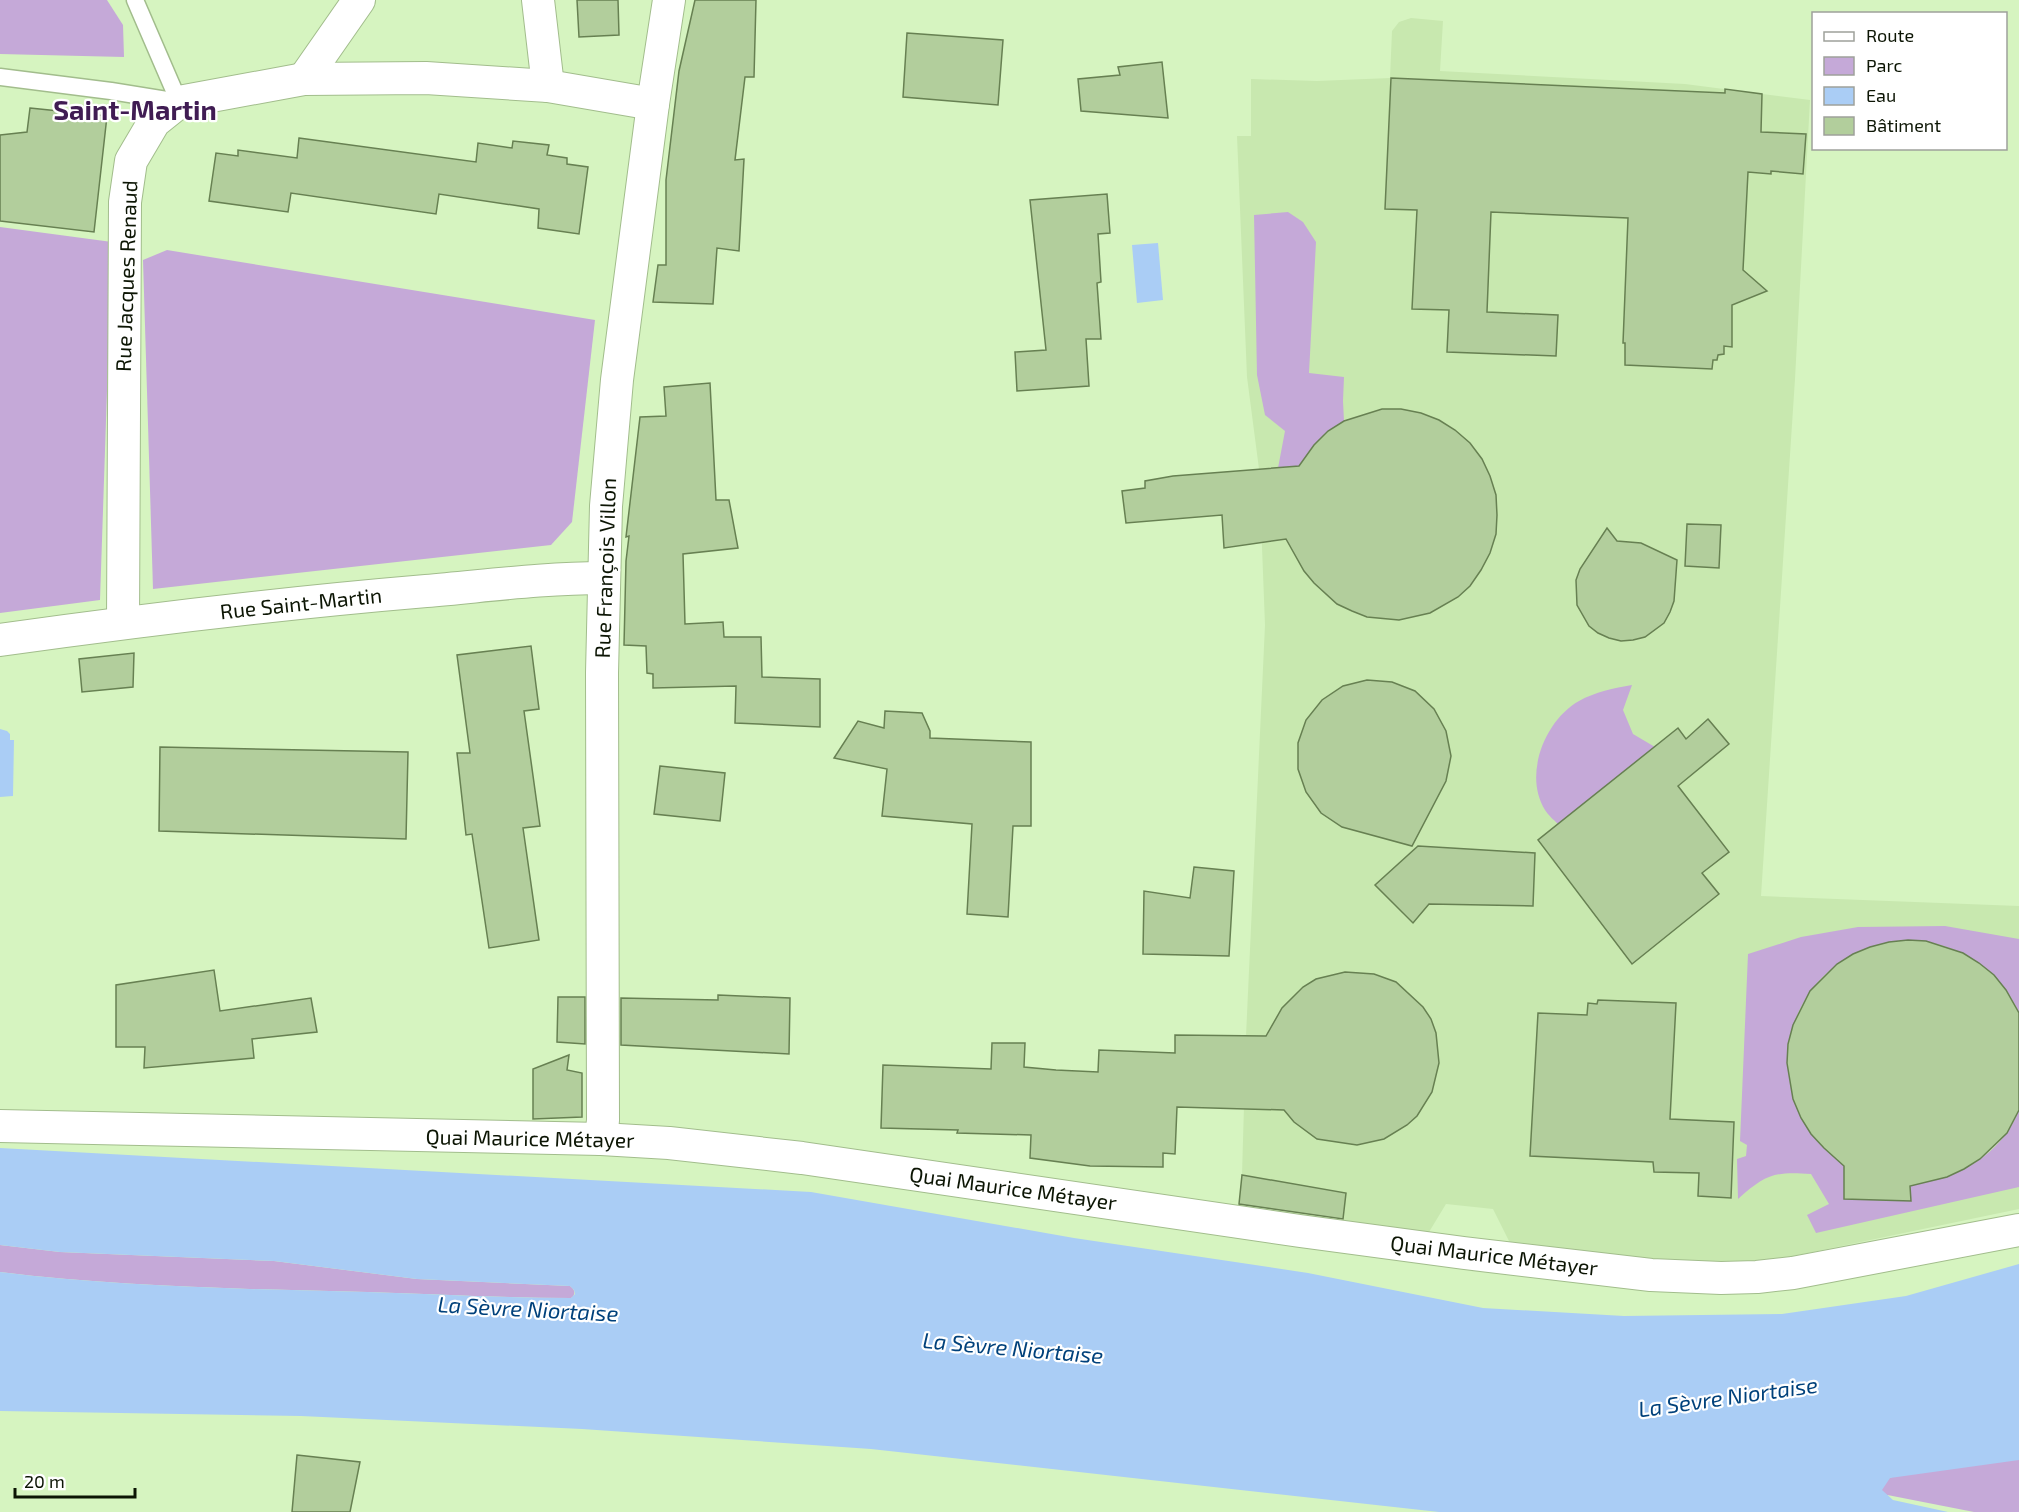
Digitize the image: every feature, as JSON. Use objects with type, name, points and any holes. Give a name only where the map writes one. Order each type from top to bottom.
[{"type":"street","points":[[304,79],[359,0]]},
{"type":"street","points":[[538,0],[548,86]]},
{"type":"street","name":"Rue François Villon","points":[[601,1139],[603,1084],[603,578],[606,506],[617,380],[669,0]]},
{"type":"street","name":"Rue Jacques Renaud","points":[[123,623],[125,202],[131,161],[154,122],[179,102],[304,79],[426,78],[548,86],[653,104]]},
{"type":"street","name":"Rue Saint-Martin","points":[[0,640],[123,623],[382,595],[603,578]]},
{"type":"street","name":"Quai Maurice Métayer","points":[[0,1126],[601,1139],[669,1143],[802,1158],[1464,1253],[1651,1275],[1721,1278],[1793,1273],[2019,1230]]},
{"type":"lane","points":[[135,0],[179,102]]},
{"type":"lane","points":[[0,77],[88,87],[179,102]]},
{"type":"shaded area","points":[[1411,18],[1443,21],[1440,71],[1685,84],[1810,100],[1795,379],[1761,896],[2019,906],[2019,1209],[1775,1260],[1698,1263],[1631,1260],[1510,1243],[1493,1209],[1446,1204],[1429,1232],[1385,1229],[1239,1207],[1265,625],[1259,469],[1247,377],[1237,136],[1251,136],[1251,79],[1317,81],[1390,78],[1392,31],[1399,22]]},
{"type":"green space","points":[[0,0],[107,0],[123,25],[124,57],[0,54]]},
{"type":"green space","points":[[1288,212],[1303,222],[1316,242],[1309,373],[1344,377],[1344,421],[1314,446],[1294,478],[1278,468],[1285,431],[1265,415],[1257,375],[1254,215]]},
{"type":"green space","points":[[0,227],[112,242],[100,600],[0,613]]},
{"type":"green space","points":[[167,250],[595,320],[572,522],[551,545],[153,589],[143,260]]},
{"type":"green space","points":[[1632,685],[1623,710],[1633,734],[1655,747],[1558,824],[1545,810],[1536,781],[1537,765],[1548,735],[1556,721],[1579,701],[1605,691]]},
{"type":"green space","points":[[1945,926],[2019,939],[2019,1013],[2008,992],[1992,974],[1963,954],[1925,942],[1899,941],[1881,944],[1854,954],[1831,969],[1813,988],[1799,1011],[1791,1036],[1788,1062],[1792,1089],[1802,1116],[1813,1136],[1832,1155],[1854,1170],[1844,1199],[1910,1201],[1909,1183],[1959,1172],[1981,1159],[2000,1142],[2019,1110],[2019,1187],[1816,1233],[1807,1215],[1829,1204],[1811,1174],[1788,1173],[1771,1176],[1738,1199],[1737,1159],[1746,1156],[1747,1145],[1740,1141],[1748,954],[1801,937],[1858,927]]},
{"type":"green space","points":[[0,1245],[60,1252],[274,1261],[417,1279],[570,1286],[574,1294],[571,1298],[520,1297],[229,1288],[92,1281],[0,1272]]},
{"type":"green space","points":[[2019,1422],[2019,1512],[1974,1512],[1862,1490]]},
{"type":"water","points":[[1158,243],[1163,300],[1137,303],[1132,245]]},
{"type":"water","points":[[0,729],[7,731],[10,734],[10,740],[14,740],[13,796],[0,797]]},
{"type":"water","name":"La Sèvre Niortaise","points":[[0,1148],[811,1192],[1074,1238],[1308,1273],[1483,1308],[1624,1316],[1782,1314],[1906,1296],[2019,1264],[2019,1460],[1890,1478],[1882,1490],[1893,1500],[1948,1512],[1439,1512],[871,1449],[582,1429],[301,1416],[0,1411],[0,1272],[92,1281],[229,1288],[546,1298],[571,1298],[575,1294],[570,1286],[417,1279],[274,1261],[60,1252],[0,1245]]},
{"type":"building","points":[[577,0],[618,0],[619,35],[579,37]]},
{"type":"building","points":[[695,0],[756,0],[754,77],[745,77],[735,160],[744,159],[739,251],[717,248],[713,304],[653,302],[658,265],[666,265],[666,180],[679,71]]},
{"type":"building","points":[[907,33],[1003,40],[998,105],[903,97]]},
{"type":"building","points":[[1162,62],[1168,118],[1081,111],[1078,79],[1120,75],[1118,67]]},
{"type":"building","points":[[1391,78],[1725,93],[1725,89],[1762,94],[1761,132],[1806,134],[1803,174],[1771,171],[1771,174],[1748,172],[1743,270],[1767,291],[1732,305],[1732,347],[1724,346],[1724,354],[1718,355],[1717,360],[1713,360],[1712,369],[1625,365],[1625,343],[1623,343],[1628,218],[1491,212],[1487,312],[1558,315],[1556,356],[1447,352],[1449,310],[1412,309],[1417,210],[1385,209]]},
{"type":"building","points":[[30,108],[107,116],[94,232],[0,221],[0,135],[27,132]]},
{"type":"building","points":[[299,138],[476,162],[478,143],[512,148],[513,141],[549,145],[547,155],[567,158],[567,164],[588,167],[579,234],[538,228],[539,209],[439,194],[436,214],[291,193],[288,212],[209,201],[216,153],[238,156],[238,150],[297,158]]},
{"type":"building","points":[[1107,194],[1110,233],[1098,234],[1101,282],[1097,283],[1101,339],[1086,339],[1089,386],[1017,391],[1015,352],[1046,350],[1030,200]]},
{"type":"building","points":[[710,383],[716,500],[729,500],[738,548],[683,554],[685,624],[723,622],[724,637],[761,637],[762,677],[820,679],[820,727],[735,723],[736,686],[653,688],[653,674],[647,673],[646,646],[624,645],[626,561],[629,536],[626,537],[640,417],[666,416],[664,387]]},
{"type":"building","points":[[1382,409],[1401,409],[1421,413],[1455,430],[1470,443],[1482,459],[1496,495],[1496,534],[1481,570],[1470,586],[1458,597],[1430,613],[1399,620],[1367,617],[1337,604],[1304,571],[1286,539],[1224,548],[1222,515],[1126,523],[1122,491],[1145,488],[1145,481],[1173,476],[1299,466],[1314,445],[1328,431],[1344,421]]},
{"type":"building","points":[[1687,524],[1721,525],[1719,568],[1685,566]]},
{"type":"building","points":[[1607,528],[1617,541],[1641,543],[1677,560],[1674,601],[1670,612],[1664,623],[1645,637],[1621,641],[1598,633],[1589,626],[1577,605],[1576,580],[1580,569]]},
{"type":"building","points":[[531,646],[539,709],[524,711],[540,826],[523,828],[539,940],[489,948],[472,834],[466,835],[457,753],[470,753],[457,655]]},
{"type":"building","points":[[134,653],[133,687],[82,692],[79,659]]},
{"type":"building","points":[[1367,680],[1392,682],[1415,691],[1434,709],[1446,731],[1451,756],[1446,781],[1412,846],[1342,827],[1321,813],[1306,792],[1298,769],[1298,743],[1306,720],[1322,700],[1343,686]]},
{"type":"building","points":[[885,711],[922,713],[930,731],[930,738],[1031,742],[1031,826],[1013,826],[1008,917],[967,914],[972,824],[882,816],[887,769],[834,758],[858,721],[884,728]]},
{"type":"building","points":[[1708,719],[1729,744],[1678,786],[1729,852],[1702,873],[1719,894],[1632,964],[1538,840],[1678,728],[1686,739]]},
{"type":"building","points":[[160,747],[408,752],[406,839],[159,831]]},
{"type":"building","points":[[660,766],[725,773],[720,821],[654,814]]},
{"type":"building","points":[[1418,846],[1535,853],[1533,906],[1429,904],[1413,923],[1375,885]]},
{"type":"building","points":[[1194,867],[1234,871],[1229,956],[1143,954],[1144,891],[1190,898]]},
{"type":"building","points":[[1908,940],[1926,941],[1963,953],[1994,975],[2006,990],[2019,1013],[2019,1110],[2007,1133],[1980,1159],[1947,1177],[1910,1186],[1911,1201],[1844,1199],[1844,1166],[1811,1134],[1793,1099],[1787,1063],[1788,1044],[1793,1025],[1810,991],[1837,964],[1870,947]]},
{"type":"building","points":[[214,970],[220,1011],[311,998],[317,1032],[252,1039],[254,1058],[144,1068],[145,1047],[116,1047],[116,985]]},
{"type":"building","points":[[1345,972],[1374,974],[1396,982],[1423,1007],[1436,1033],[1439,1063],[1432,1092],[1417,1116],[1384,1139],[1357,1145],[1317,1139],[1294,1122],[1284,1110],[1177,1107],[1175,1154],[1163,1153],[1163,1167],[1090,1166],[1030,1158],[1031,1135],[881,1128],[883,1065],[991,1069],[992,1043],[1025,1043],[1024,1067],[1098,1072],[1099,1050],[1175,1053],[1175,1035],[1266,1036],[1282,1008],[1303,987],[1316,979]]},
{"type":"building","points":[[718,995],[790,998],[789,1054],[621,1045],[621,998],[718,1000]]},
{"type":"building","points":[[558,997],[585,997],[585,1044],[557,1042]]},
{"type":"building","points":[[1598,1000],[1676,1003],[1670,1119],[1734,1122],[1731,1198],[1698,1196],[1699,1173],[1654,1172],[1653,1162],[1530,1156],[1538,1013],[1587,1015],[1588,1003],[1597,1004]]},
{"type":"building","points":[[569,1055],[567,1070],[582,1073],[582,1117],[533,1119],[533,1069]]},
{"type":"building","points":[[1242,1175],[1346,1193],[1343,1219],[1239,1204]]},
{"type":"building","points":[[297,1455],[360,1462],[350,1512],[292,1512]]},
{"type":"district","name":"Saint-Martin","points":[[135,111]]}]
